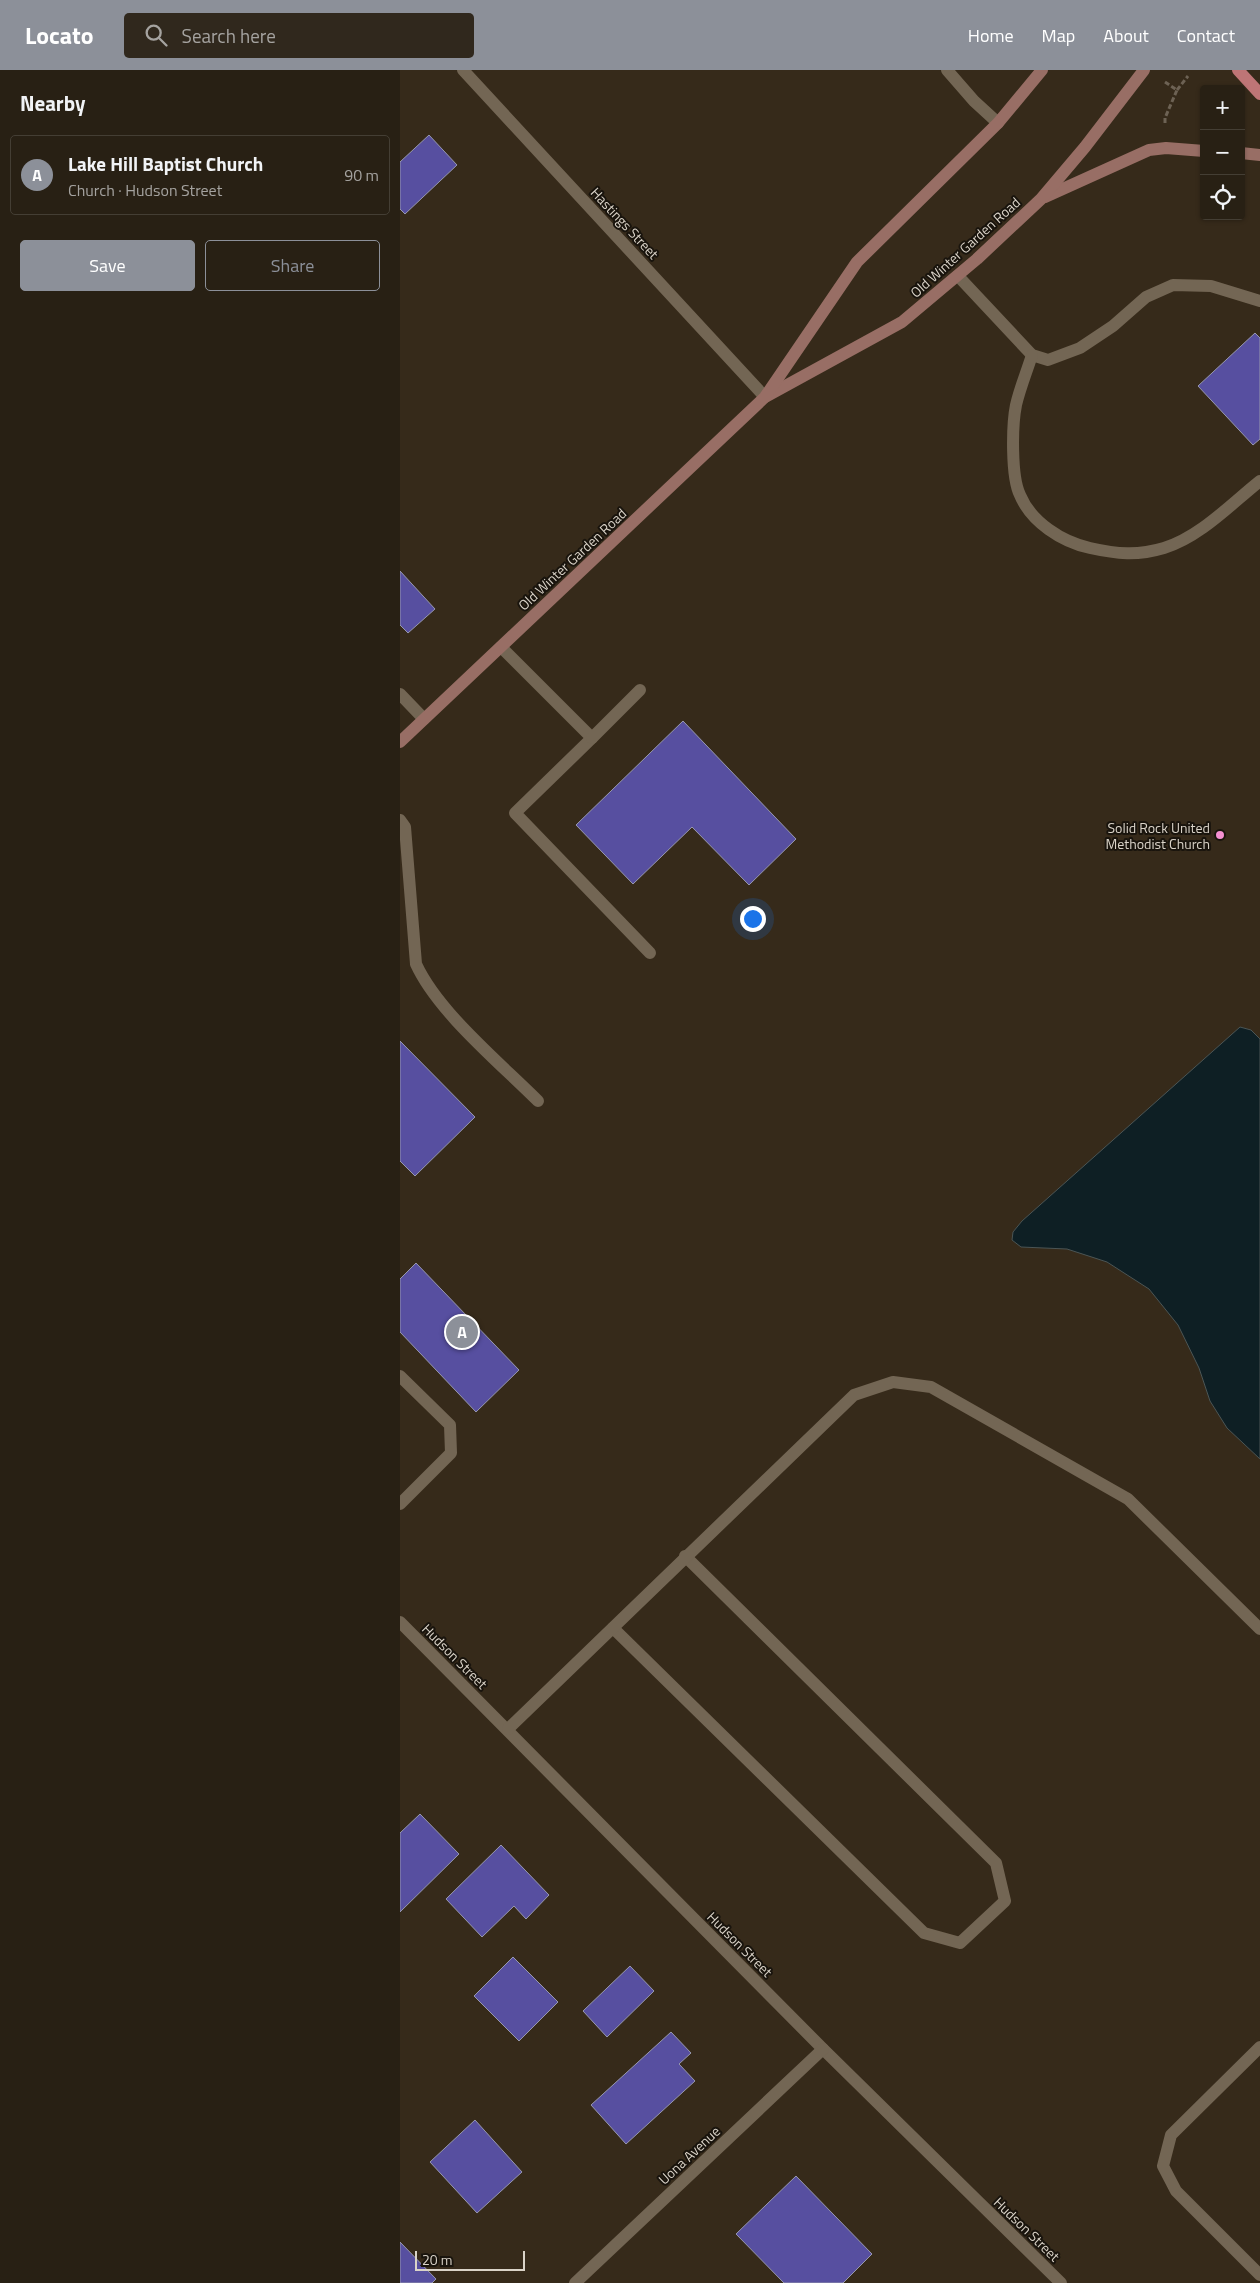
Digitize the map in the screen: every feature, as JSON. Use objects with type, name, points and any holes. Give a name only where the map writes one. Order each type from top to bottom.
[{"type":"main road","name":"Old Winter Garden Road","points":[[400,742],[765,397],[858,262],[998,123],[1042,70]]},
{"type":"main road","name":"Old Winter Garden Road","points":[[765,397],[902,322],[958,276],[1041,199],[1085,147],[1144,70]]},
{"type":"main road","points":[[1238,70],[1260,94]]},
{"type":"main road","points":[[1041,199],[1149,150],[1166,148],[1200,151]]},
{"type":"main road","points":[[1245,153],[1260,155]]},
{"type":"street","name":"Hastings Street","points":[[463,70],[765,397]]},
{"type":"street","points":[[947,70],[974,101],[998,123]]},
{"type":"street","points":[[958,276],[1032,355],[1048,360],[1080,348],[1113,326],[1146,297],[1173,285],[1211,286],[1260,301]]},
{"type":"street","points":[[1032,355],[1016,406],[1013,444],[1019,494],[1032,515],[1050,530],[1076,545],[1122,555],[1165,548],[1201,529],[1260,481]]},
{"type":"street","points":[[501,647],[592,738]]},
{"type":"street","points":[[640,690],[515,813],[650,953]]},
{"type":"street","points":[[400,694],[424,719]]},
{"type":"street","points":[[400,820],[405,827],[416,964],[422,978],[436,999],[538,1101]]},
{"type":"street","points":[[400,1376],[450,1425],[451,1453],[400,1504]]},
{"type":"street","points":[[508,1729],[685,1556],[854,1395],[893,1382],[931,1387],[1128,1500],[1260,1629]]},
{"type":"street","points":[[613,1628],[924,1933],[960,1943],[1005,1901],[996,1863],[685,1556]]},
{"type":"street","name":"Hudson Street","points":[[400,1622],[508,1729],[823,2050],[1062,2283]]},
{"type":"street","points":[[1260,2047],[1170,2135],[1163,2166],[1176,2191],[1260,2275]]},
{"type":"street","name":"Uona Avenue","points":[[575,2283],[823,2050]]},
{"type":"path","points":[[1165,127],[1165,118],[1177,90],[1188,76]]},
{"type":"path","points":[[1163,80],[1177,90]]},
{"type":"shaded area","points":[[1240,1027],[1251,1030],[1260,1039],[1260,1459],[1227,1428],[1210,1401],[1199,1368],[1178,1325],[1149,1289],[1107,1262],[1067,1249],[1021,1247],[1012,1240],[1013,1232],[1022,1221]]},
{"type":"building","points":[[429,135],[457,165],[405,214],[400,209],[400,162]]},
{"type":"building","points":[[1255,333],[1260,338],[1260,439],[1253,445],[1198,386]]},
{"type":"building","points":[[400,571],[435,609],[408,633],[400,625]]},
{"type":"building","points":[[683,721],[796,839],[749,885],[692,827],[633,884],[576,825]]},
{"type":"building","points":[[400,1041],[475,1117],[415,1176],[400,1161]]},
{"type":"building","points":[[416,1263],[519,1370],[476,1412],[400,1332],[400,1279]]},
{"type":"building","points":[[420,1814],[459,1854],[400,1912],[400,1833]]},
{"type":"building","points":[[501,1845],[549,1895],[526,1919],[514,1906],[482,1937],[446,1899]]},
{"type":"building","points":[[513,1957],[558,2002],[519,2041],[474,1996]]},
{"type":"building","points":[[630,1966],[654,1991],[607,2037],[583,2011]]},
{"type":"building","points":[[671,2032],[691,2053],[679,2064],[695,2081],[626,2144],[591,2105]]},
{"type":"building","points":[[475,2120],[522,2172],[477,2213],[430,2162]]},
{"type":"building","points":[[796,2176],[872,2254],[843,2283],[784,2283],[736,2234]]},
{"type":"building","points":[[400,2242],[436,2279],[432,2283],[400,2283]]},
{"type":"place","name":"Solid Rock United Methodist Church","points":[[1220,835]]},
{"type":"place","name":"Lake Hill Baptist Church","points":[[462,1332]]}]
